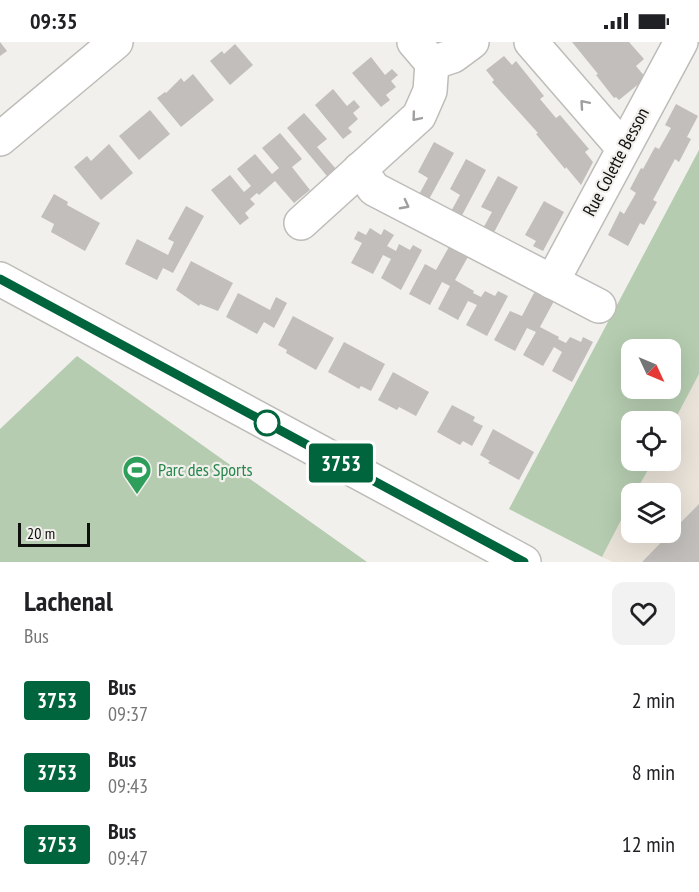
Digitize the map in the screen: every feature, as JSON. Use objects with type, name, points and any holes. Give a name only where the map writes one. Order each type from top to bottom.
[{"type":"street","points":[[0,139],[116,42]]},
{"type":"street","points":[[301,223],[419,116],[430,91],[423,52],[453,56],[472,42]]},
{"type":"street","points":[[531,42],[623,148]]},
{"type":"street","name":"Rue Colette Besson","points":[[552,282],[681,42]]},
{"type":"street","points":[[360,170],[374,189],[599,306]]},
{"type":"street","points":[[0,279],[524,562]]},
{"type":"shaded area","points":[[699,374],[699,562],[613,562],[602,557],[621,520],[621,543],[681,543],[681,483],[641,483],[647,471],[681,471],[679,411]]},
{"type":"green space","points":[[699,150],[699,374],[679,411],[621,411],[621,471],[647,471],[641,483],[621,483],[621,520],[602,557],[509,509]]},
{"type":"green space","name":"Parc des Sports","points":[[77,356],[367,562],[0,562],[0,429]]},
{"type":"building","points":[[0,42],[7,51],[0,56]]},
{"type":"building","points":[[572,42],[629,42],[644,59],[636,66],[646,78],[619,100],[614,98]]},
{"type":"building","points":[[235,44],[253,65],[230,85],[210,61],[222,51],[224,54]]},
{"type":"building","points":[[504,56],[512,65],[516,61],[544,96],[540,99],[556,118],[560,115],[589,149],[585,152],[593,162],[581,185],[492,82],[494,80],[486,70]]},
{"type":"building","points":[[371,57],[385,75],[392,69],[398,75],[391,81],[396,87],[386,95],[390,100],[381,107],[352,73]]},
{"type":"building","points":[[193,74],[214,100],[181,127],[157,98],[166,93],[181,78],[184,82]]},
{"type":"building","points":[[333,89],[347,106],[354,100],[360,107],[353,113],[358,119],[348,128],[352,132],[343,139],[315,105]]},
{"type":"building","points":[[676,104],[698,116],[687,137],[691,139],[679,162],[675,159],[653,200],[657,202],[644,225],[640,223],[628,246],[608,235],[620,211],[624,214],[636,193],[630,189],[641,168],[643,169],[655,147],[659,149],[671,128],[665,125]]},
{"type":"building","points":[[150,110],[170,134],[139,160],[119,136]]},
{"type":"building","points":[[304,113],[327,139],[317,147],[336,169],[327,176],[287,128]]},
{"type":"building","points":[[280,133],[302,159],[292,167],[310,190],[294,203],[275,181],[259,195],[257,193],[250,199],[255,204],[245,213],[249,218],[240,225],[211,190],[230,175],[244,192],[251,186],[237,169],[255,154],[272,174],[279,168],[262,148]]},
{"type":"building","points":[[434,142],[454,153],[427,203],[417,198],[428,178],[418,172]]},
{"type":"building","points":[[109,144],[133,173],[101,200],[74,167],[87,156],[91,161]]},
{"type":"building","points":[[466,159],[486,170],[459,221],[449,215],[460,195],[450,189]]},
{"type":"building","points":[[498,176],[518,187],[491,238],[481,232],[492,212],[481,207]]},
{"type":"building","points":[[54,194],[68,202],[67,205],[100,223],[85,251],[51,232],[54,224],[41,217]]},
{"type":"building","points":[[544,201],[564,212],[543,251],[533,246],[536,241],[525,235]]},
{"type":"building","points":[[186,206],[204,216],[173,273],[163,268],[157,280],[125,264],[137,239],[168,255],[174,242],[168,239]]},
{"type":"building","points":[[370,228],[381,235],[384,229],[394,235],[387,246],[396,251],[399,244],[410,250],[413,245],[422,250],[401,290],[381,278],[391,259],[383,255],[373,274],[351,263],[362,243],[354,239],[358,231],[366,235]]},
{"type":"building","points":[[450,245],[469,255],[455,280],[481,297],[485,291],[495,296],[498,291],[508,296],[487,336],[466,325],[477,305],[468,301],[458,320],[438,309],[450,286],[442,282],[430,305],[409,294],[425,264],[436,270]]},
{"type":"building","points":[[191,261],[233,283],[218,311],[200,304],[199,306],[176,290]]},
{"type":"building","points":[[535,291],[554,301],[540,327],[566,343],[570,337],[581,342],[583,337],[593,342],[572,382],[552,371],[562,352],[554,347],[543,366],[523,355],[536,332],[527,328],[515,351],[494,340],[510,311],[522,316]]},
{"type":"building","points":[[238,293],[270,310],[276,297],[287,303],[274,328],[264,322],[257,334],[226,317]]},
{"type":"building","points":[[293,316],[334,338],[316,370],[286,353],[287,350],[278,345]]},
{"type":"building","points":[[344,342],[385,364],[371,391],[361,386],[359,389],[328,372]]},
{"type":"building","points":[[393,372],[429,392],[416,416],[399,407],[397,410],[378,400]]},
{"type":"building","points":[[452,405],[475,417],[473,421],[483,426],[472,446],[463,441],[460,445],[437,432]]},
{"type":"building","points":[[493,429],[534,452],[519,480],[488,463],[490,461],[480,455]]},
{"type":"building","points":[[699,504],[699,562],[642,562],[661,543],[681,543],[681,522]]},
{"type":"bus line","name":"3753","points":[[0,279],[524,562]]},
{"type":"place","name":"Parc des Sports","points":[[137,496]]}]
